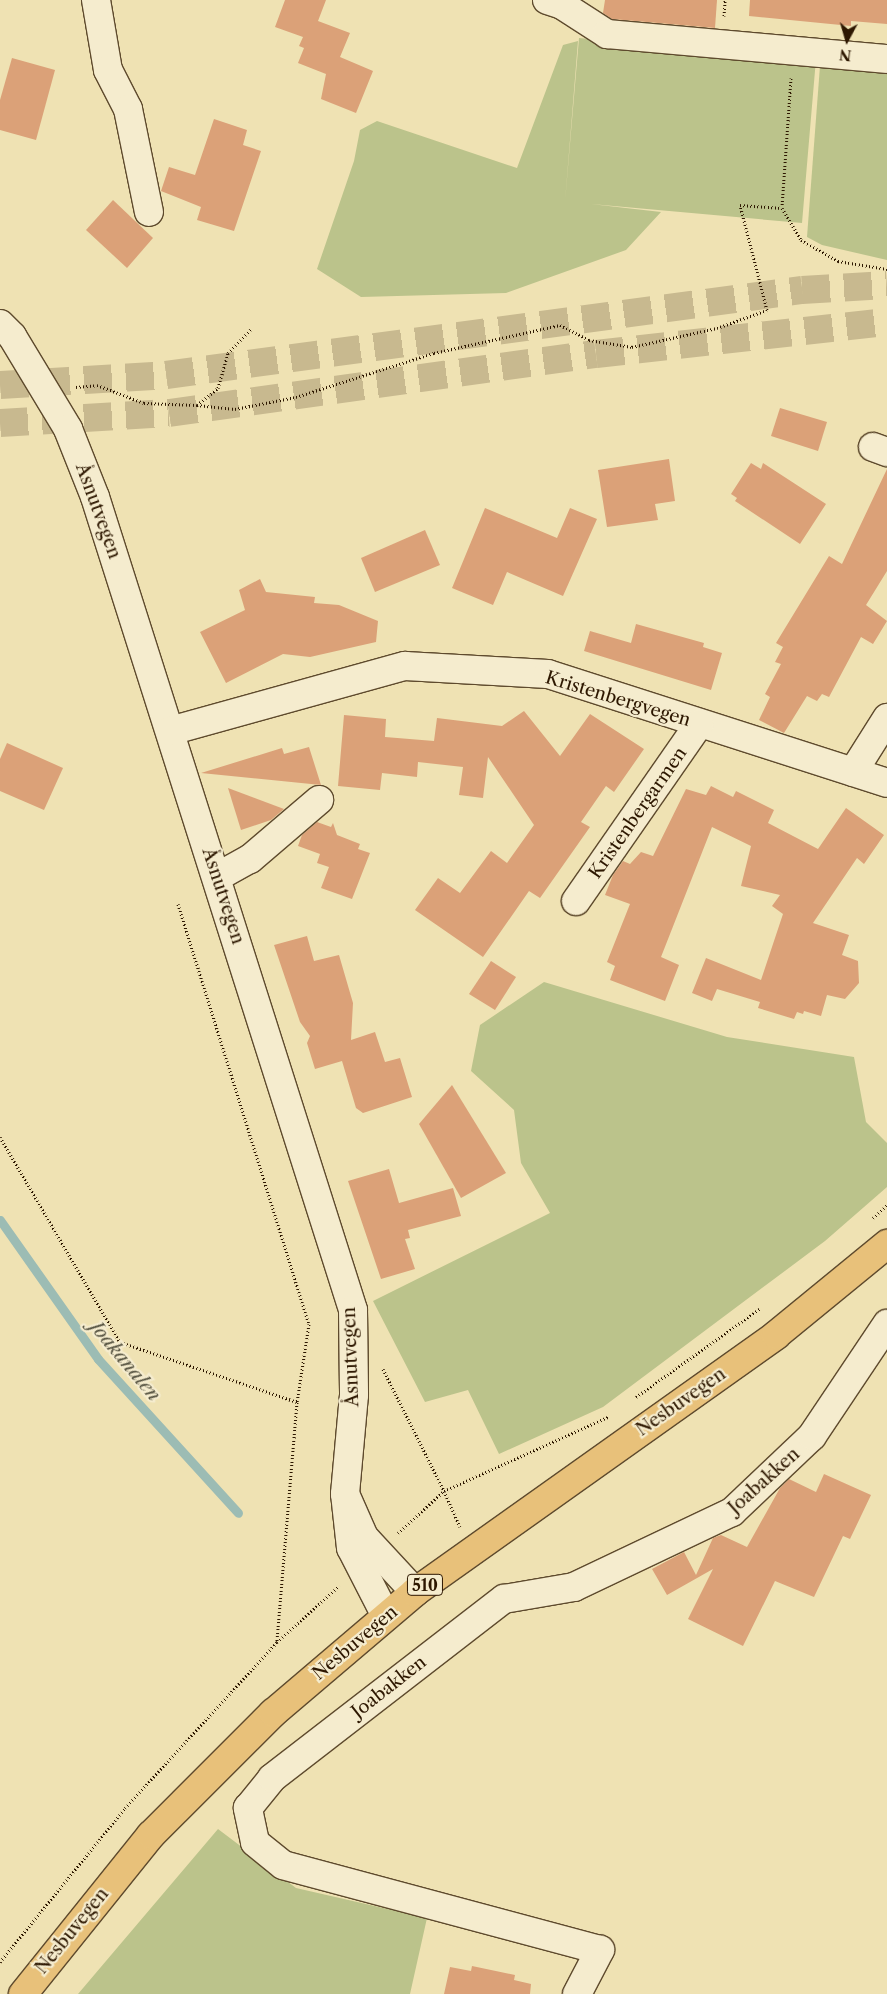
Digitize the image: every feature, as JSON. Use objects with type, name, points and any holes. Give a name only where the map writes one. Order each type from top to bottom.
[{"type":"main road","name":"Nesbuvegen","points":[[23,1994],[151,1835],[273,1713],[416,1592],[776,1335],[887,1244]]},
{"type":"street","points":[[96,0],[104,56],[109,74],[128,109],[149,212]]},
{"type":"street","points":[[547,0],[562,5],[607,34],[887,58]]},
{"type":"street","name":"Åsnutvegen","points":[[0,324],[12,336],[71,438],[95,497],[217,877],[352,1310],[354,1395],[345,1494],[351,1548],[386,1616]]},
{"type":"street","name":"Kristenbergvegen","points":[[170,731],[405,666],[548,674],[887,783]]},
{"type":"street","points":[[853,772],[887,718]]},
{"type":"street","name":"Kristenbergarmen","points":[[576,901],[699,724]]},
{"type":"street","points":[[217,877],[250,859],[319,800]]},
{"type":"street","name":"Joabakken","points":[[577,1994],[600,1950],[283,1865],[255,1842],[248,1808],[272,1778],[504,1599],[574,1587],[732,1512],[812,1436],[887,1324]]},
{"type":"street","name":"Åsnutvegen","points":[[345,1494],[364,1537],[416,1592]]},
{"type":"path","points":[[793,50],[782,208],[801,240],[838,260],[887,269]]},
{"type":"path","points":[[66,389],[97,385],[144,404],[197,405],[236,409],[296,397],[434,353],[560,325],[588,340],[632,347],[717,328],[767,310],[740,205],[782,208]]},
{"type":"path","points":[[197,405],[218,388],[228,353],[251,329]]},
{"type":"path","points":[[178,904],[309,1324],[296,1402],[277,1642]]},
{"type":"path","points":[[0,1137],[120,1342],[296,1402]]},
{"type":"path","points":[[870,1221],[887,1205]]},
{"type":"path","points":[[627,1403],[767,1304]]},
{"type":"path","points":[[379,1362],[444,1491],[460,1528]]},
{"type":"path","points":[[396,1535],[444,1491],[612,1414]]},
{"type":"path","points":[[0,1962],[124,1808],[277,1642],[347,1579]]},
{"type":"green space","points":[[579,38],[816,59],[802,223],[591,204],[661,212],[626,250],[506,293],[361,297],[317,269],[354,161],[360,130],[377,121],[517,168],[563,45],[578,41],[565,202]]},
{"type":"green space","points":[[820,66],[887,70],[887,260],[822,245],[807,237]]},
{"type":"green space","points":[[544,982],[727,1037],[854,1057],[866,1122],[887,1143],[887,1187],[825,1241],[603,1407],[499,1454],[468,1390],[425,1402],[373,1301],[550,1213],[521,1163],[514,1110],[471,1071],[480,1025]]},
{"type":"green space","points":[[218,1829],[296,1888],[427,1918],[410,1994],[78,1994]]},
{"type":"building","points":[[285,0],[326,0],[318,21],[350,33],[340,57],[373,71],[356,113],[321,99],[326,74],[298,63],[304,48],[299,46],[303,37],[275,27]]},
{"type":"building","points":[[605,0],[717,0],[715,28],[612,19],[603,13]]},
{"type":"building","points":[[750,0],[887,0],[887,24],[851,21],[851,26],[749,16]]},
{"type":"building","points":[[12,58],[55,70],[36,140],[0,130],[0,100]]},
{"type":"building","points":[[214,119],[247,130],[243,145],[261,151],[234,231],[197,220],[201,207],[161,191],[169,167],[195,175]]},
{"type":"building","points":[[113,200],[153,238],[127,268],[86,230]]},
{"type":"building","points":[[780,408],[827,422],[818,451],[771,436]]},
{"type":"building","points":[[669,459],[675,501],[655,504],[658,520],[607,527],[598,470]]},
{"type":"building","points":[[751,463],[761,469],[763,463],[826,504],[800,544],[735,501],[737,498],[731,494]]},
{"type":"building","points":[[887,469],[887,571],[866,605],[887,621],[873,644],[861,637],[829,697],[822,694],[817,701],[807,696],[784,733],[759,720],[770,697],[765,694],[781,664],[775,662],[783,647],[776,643],[829,556],[842,564]]},
{"type":"building","points":[[485,508],[557,538],[570,508],[597,519],[563,596],[507,572],[493,605],[452,588]]},
{"type":"building","points":[[425,530],[440,565],[375,592],[361,558]]},
{"type":"building","points":[[260,579],[266,592],[315,597],[314,603],[339,605],[378,621],[376,642],[310,657],[283,654],[226,683],[200,632],[245,610],[239,590]]},
{"type":"building","points":[[636,624],[704,643],[703,647],[722,653],[711,690],[584,651],[590,631],[631,643]]},
{"type":"building","points":[[524,711],[560,756],[590,714],[644,749],[614,792],[606,786],[581,822],[590,827],[540,898],[529,891],[483,957],[415,910],[438,878],[460,893],[491,851],[507,863],[534,825],[488,757],[483,798],[459,795],[463,767],[418,762],[417,777],[382,773],[380,790],[338,786],[344,715],[386,719],[385,737],[434,741],[437,718],[502,726]]},
{"type":"building","points":[[7,743],[63,768],[44,810],[0,791],[0,759]]},
{"type":"building","points":[[309,747],[321,785],[201,773],[282,748],[284,754]]},
{"type":"building","points":[[711,786],[733,797],[736,791],[774,810],[768,823],[818,849],[846,808],[884,835],[864,864],[857,858],[813,923],[849,935],[842,955],[858,961],[859,983],[845,999],[827,995],[821,1016],[804,1011],[803,1014],[797,1012],[794,1019],[758,1008],[760,1002],[717,989],[712,1001],[692,993],[706,958],[761,980],[783,914],[772,906],[780,895],[741,886],[751,846],[712,827],[661,957],[679,965],[665,1001],[610,980],[615,966],[607,962],[630,904],[605,895],[613,875],[623,861],[630,864],[641,852],[653,856],[686,789],[706,795]]},
{"type":"building","points":[[228,788],[284,809],[271,820],[241,830]]},
{"type":"building","points":[[317,822],[331,827],[333,823],[337,835],[360,844],[358,849],[370,853],[352,899],[321,888],[329,867],[317,863],[320,854],[298,846],[302,835]]},
{"type":"building","points":[[307,936],[314,961],[339,955],[353,1003],[351,1040],[375,1032],[385,1062],[400,1058],[412,1097],[363,1113],[356,1108],[342,1061],[315,1069],[307,1043],[310,1036],[300,1022],[274,945]]},
{"type":"building","points":[[491,961],[516,977],[495,1010],[469,994]]},
{"type":"building","points":[[452,1085],[506,1173],[461,1198],[419,1124]]},
{"type":"building","points":[[389,1169],[399,1203],[453,1188],[461,1216],[408,1230],[410,1238],[405,1239],[415,1269],[381,1279],[348,1181]]},
{"type":"building","points":[[824,1474],[871,1495],[850,1539],[843,1536],[814,1597],[775,1581],[743,1646],[688,1619],[713,1569],[667,1595],[652,1569],[684,1552],[696,1575],[713,1538],[721,1535],[747,1547],[780,1488],[789,1479],[816,1492]]},
{"type":"building","points":[[472,1966],[515,1975],[514,1980],[531,1984],[530,1994],[444,1994],[450,1967],[471,1971]]},
{"type":"waterway","name":"Joakanalen","points":[[0,1220],[98,1359],[238,1513]]},
{"type":"tunnel","points":[[0,385],[166,375],[802,290],[887,285]]},
{"type":"tunnel","points":[[0,423],[169,413],[596,354],[887,322]]}]
